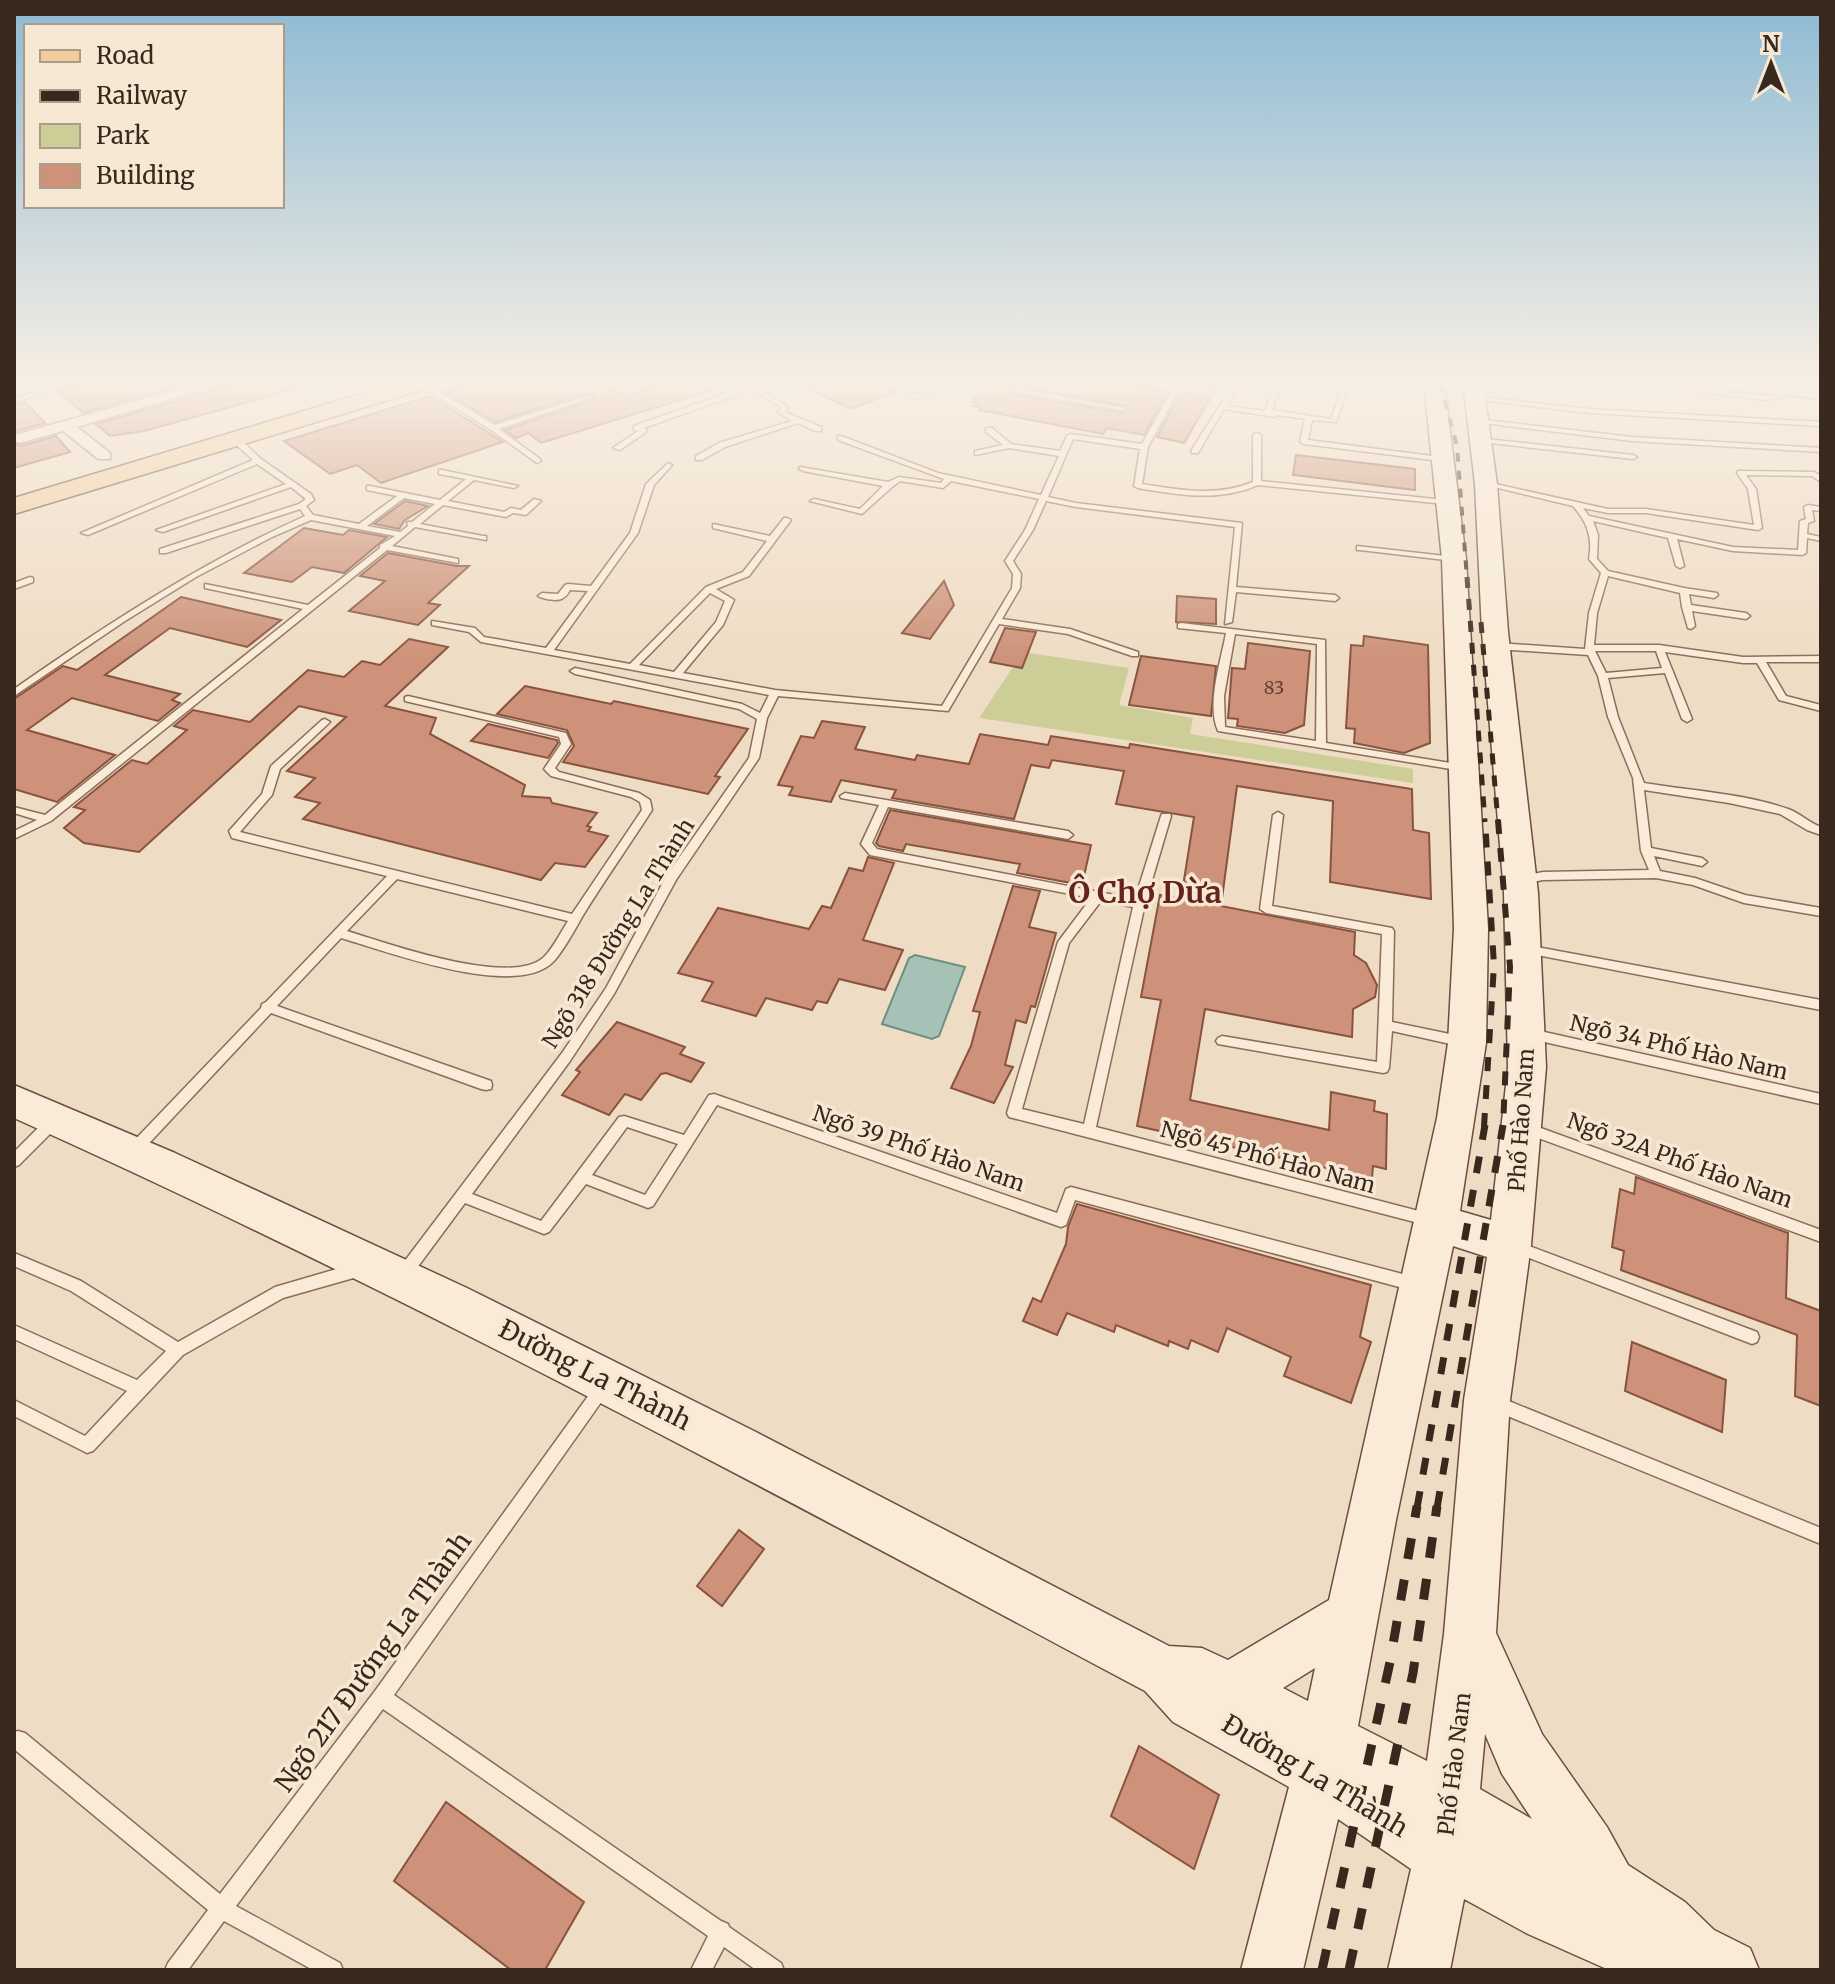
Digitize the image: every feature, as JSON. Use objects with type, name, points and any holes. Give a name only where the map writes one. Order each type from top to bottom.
[{"type":"main road","points":[[14,482],[36,476]]},
{"type":"main road","points":[[70,476],[82,486]]},
{"type":"main road","points":[[14,506],[116,476]]},
{"type":"main road","points":[[1272,1970],[1323,1758],[1424,1287],[1467,1043],[1472,963],[1468,872],[1454,559],[1442,476]]},
{"type":"main road","points":[[1461,476],[1486,484]]},
{"type":"main road","name":"Phố Hào Nam","points":[[1419,1970],[1446,1830],[1470,1634],[1487,1400],[1524,1127],[1528,1034],[1525,949],[1485,476]]},
{"type":"main road","points":[[1456,641],[1497,646]]},
{"type":"main road","points":[[1468,872],[1519,881]]},
{"type":"main road","name":"Đường La Thành","points":[[14,1101],[388,1271],[608,1381],[1164,1672],[1192,1703],[1323,1758]]},
{"type":"main road","points":[[1437,1222],[1510,1245]]},
{"type":"main road","points":[[1228,1690],[1351,1617]]},
{"type":"main road","points":[[1470,1634],[1522,1754],[1586,1848],[1607,1886]]},
{"type":"main road","name":"Đường La Thành","points":[[1164,1672],[1202,1675],[1228,1690],[1323,1758],[1446,1830],[1549,1913],[1655,1959],[1710,1961]]},
{"type":"main road","name":"Đường La Thành","points":[[1446,1830],[1551,1862],[1607,1886],[1664,1923],[1710,1961]]},
{"type":"lane","points":[[85,533],[223,476]]},
{"type":"lane","points":[[163,551],[302,506],[310,500],[280,476]]},
{"type":"lane","points":[[460,476],[514,486]]},
{"type":"lane","points":[[548,652],[634,533],[650,484],[658,476]]},
{"type":"lane","points":[[838,476],[889,485]]},
{"type":"lane","points":[[942,476],[1044,497],[1239,525],[1220,698],[1218,724],[1221,729],[1463,768]]},
{"type":"lane","points":[[435,623],[472,630],[481,639],[775,693],[945,709],[1016,588],[1017,574],[1009,561],[1029,530],[1053,476]]},
{"type":"lane","points":[[1140,476],[1138,486],[1185,493],[1236,494],[1257,483],[1445,502]]},
{"type":"lane","points":[[1257,476],[1257,483]]},
{"type":"lane","points":[[1486,484],[1608,511],[1646,511],[1758,528],[1752,489],[1743,476]]},
{"type":"lane","points":[[14,835],[47,819],[410,524],[472,478]]},
{"type":"lane","points":[[814,501],[862,512],[899,479],[943,486],[949,478]]},
{"type":"lane","points":[[160,530],[293,484]]},
{"type":"lane","points":[[370,488],[506,515],[511,510],[523,513],[537,501]]},
{"type":"lane","points":[[1179,518],[1185,493]]},
{"type":"lane","points":[[362,526],[403,495]]},
{"type":"lane","points":[[1645,496],[1646,511]]},
{"type":"lane","points":[[1575,503],[1588,518],[1598,541],[1593,559],[1605,573],[1714,595]]},
{"type":"lane","points":[[302,506],[310,517]]},
{"type":"lane","points":[[1588,518],[1656,529],[1672,536],[1733,549],[1802,553],[1804,521],[1810,521],[1808,507],[1821,509]]},
{"type":"lane","points":[[14,693],[181,581],[239,547],[310,517],[398,534]]},
{"type":"lane","points":[[634,665],[709,589],[746,574],[787,520]]},
{"type":"lane","points":[[410,524],[483,538]]},
{"type":"lane","points":[[716,526],[771,539]]},
{"type":"lane","points":[[1803,535],[1821,539]]},
{"type":"lane","points":[[1672,536],[1680,566]]},
{"type":"lane","points":[[1758,537],[1762,550]]},
{"type":"lane","points":[[1360,548],[1454,559]]},
{"type":"lane","points":[[380,549],[455,561]]},
{"type":"lane","points":[[1605,573],[1593,613],[1589,650],[1603,676],[1613,717],[1639,786],[1646,851],[1656,874]]},
{"type":"lane","points":[[14,586],[30,580]]},
{"type":"lane","points":[[208,586],[310,608]]},
{"type":"lane","points":[[542,596],[560,597],[568,587],[593,589]]},
{"type":"lane","points":[[678,673],[720,623],[730,600],[709,589]]},
{"type":"lane","points":[[1232,589],[1335,598]]},
{"type":"lane","points":[[1684,591],[1691,626]]},
{"type":"lane","points":[[1686,607],[1746,616]]},
{"type":"lane","points":[[997,621],[1070,632],[1135,654]]},
{"type":"lane","points":[[1181,626],[1230,626],[1322,642],[1321,746]]},
{"type":"lane","points":[[1497,646],[1589,650],[1659,648],[1760,660],[1821,659]]},
{"type":"lane","points":[[1659,648],[1687,719]]},
{"type":"lane","points":[[1760,660],[1782,698],[1821,708]]},
{"type":"lane","points":[[1603,676],[1668,670]]},
{"type":"lane","points":[[575,671],[742,707],[762,718]]},
{"type":"lane","name":"Ngõ 318 Đường La Thành","points":[[388,1271],[462,1196],[566,1057],[610,991],[684,858],[754,758],[762,718],[775,693]]},
{"type":"lane","points":[[339,933],[474,969],[528,973],[548,960],[647,810],[645,800],[555,774],[549,769],[566,744],[563,735],[408,699]]},
{"type":"lane","points":[[325,722],[275,768],[267,795],[234,831],[236,835],[576,919]]},
{"type":"lane","points":[[1639,786],[1765,806],[1792,814],[1810,828],[1821,831]]},
{"type":"lane","points":[[845,796],[1068,835]]},
{"type":"lane","points":[[885,803],[866,844],[868,849],[1139,904]]},
{"type":"lane","points":[[14,810],[47,819]]},
{"type":"lane","points":[[1222,1041],[1383,1068],[1388,931],[1266,909],[1278,815]]},
{"type":"lane","points":[[1089,1131],[1139,904],[1166,816]]},
{"type":"lane","points":[[1646,851],[1702,862]]},
{"type":"lane","points":[[1519,881],[1543,876],[1656,874],[1744,899],[1821,912]]},
{"type":"lane","points":[[130,1154],[393,876]]},
{"type":"lane","name":"Ngõ 45 Phố Hào Nam","points":[[1098,897],[1064,942],[1014,1113],[1437,1222]]},
{"type":"lane","points":[[1525,949],[1821,1005]]},
{"type":"lane","points":[[266,1007],[486,1085]]},
{"type":"lane","points":[[1386,1025],[1467,1043]]},
{"type":"lane","name":"Ngõ 34 Phố Hào Nam","points":[[1528,1034],[1821,1099]]},
{"type":"lane","name":"Ngõ 39 Phố Hào Nam","points":[[583,1177],[648,1202],[714,1099],[1061,1221],[1071,1193],[1424,1287]]},
{"type":"lane","points":[[14,1161],[56,1119]]},
{"type":"lane","points":[[462,1196],[544,1228],[624,1121],[687,1142]]},
{"type":"lane","name":"Ngõ 32A Phố Hào Nam","points":[[1524,1127],[1821,1236]]},
{"type":"lane","points":[[1510,1245],[1752,1337]]},
{"type":"lane","points":[[14,1259],[76,1286],[178,1350]]},
{"type":"lane","points":[[14,1408],[87,1445],[178,1350],[280,1292],[388,1271]]},
{"type":"lane","points":[[14,1332],[139,1389]]},
{"type":"lane","name":"Ngõ 217 Đường La Thành","points":[[175,1970],[381,1697],[608,1381]]},
{"type":"lane","points":[[1487,1400],[1821,1536]]},
{"type":"lane","points":[[381,1697],[774,1970]]},
{"type":"lane","points":[[18,1740],[223,1910],[333,1970]]},
{"type":"lane","points":[[701,1970],[721,1931]]},
{"type":"green space","points":[[1023,652],[1129,668],[1119,705],[1193,718],[1190,734],[1413,769],[1413,783],[979,718]]},
{"type":"shaded area","points":[[915,955],[965,967],[939,1036],[932,1039],[882,1024],[909,958]]},
{"type":"building","points":[[371,476],[403,476],[381,483]]},
{"type":"building","points":[[1298,476],[1415,476],[1415,490]]},
{"type":"building","points":[[405,501],[428,506],[405,520],[399,529],[374,524]]},
{"type":"building","points":[[304,528],[343,535],[349,530],[387,537],[344,573],[312,567],[292,582],[244,573]]},
{"type":"building","points":[[388,553],[469,566],[428,603],[440,605],[418,625],[349,611],[385,581],[360,576]]},
{"type":"building","points":[[944,581],[954,605],[930,639],[902,633]]},
{"type":"building","points":[[1177,596],[1216,599],[1216,624],[1176,622]]},
{"type":"building","points":[[181,597],[281,620],[247,647],[170,628],[105,675],[180,694],[172,700],[180,703],[158,721],[72,698],[27,730],[115,755],[57,802],[14,789],[14,699],[63,666],[77,670]]},
{"type":"building","points":[[1005,628],[1036,632],[1022,668],[990,662]]},
{"type":"building","points":[[1364,636],[1428,645],[1430,743],[1404,753],[1354,743],[1355,729],[1346,728],[1351,645],[1363,646]]},
{"type":"building","points":[[409,639],[448,647],[385,706],[436,718],[430,734],[525,785],[522,796],[550,798],[552,803],[597,813],[587,826],[591,827],[588,831],[608,836],[585,867],[555,863],[541,880],[303,819],[320,803],[295,797],[315,778],[287,771],[346,717],[299,706],[139,852],[84,843],[64,828],[85,810],[74,807],[132,760],[147,764],[187,730],[174,726],[193,710],[250,722],[308,670],[344,677],[362,661],[380,665]]},
{"type":"building","points":[[1248,643],[1310,651],[1304,725],[1285,733],[1237,726],[1238,719],[1228,718],[1232,668],[1245,669]]},
{"type":"building","points":[[1141,656],[1216,666],[1211,716],[1129,705]]},
{"type":"building","points":[[525,686],[748,729],[715,776],[720,777],[708,794],[563,762],[574,746],[567,730],[497,714]]},
{"type":"building","points":[[822,721],[865,727],[855,749],[915,760],[917,755],[969,764],[980,734],[1048,745],[1051,736],[1129,748],[1130,744],[1412,789],[1413,830],[1429,833],[1431,899],[1330,882],[1333,801],[1237,786],[1221,906],[1355,932],[1354,955],[1366,963],[1377,985],[1375,997],[1353,1009],[1352,1037],[1205,1009],[1190,1100],[1329,1130],[1331,1092],[1375,1101],[1374,1111],[1387,1114],[1386,1169],[1373,1166],[1372,1178],[1137,1126],[1161,1000],[1141,997],[1160,895],[1181,899],[1194,817],[1116,804],[1124,771],[1052,760],[1049,768],[1031,765],[1014,819],[892,798],[896,790],[841,780],[831,802],[789,795],[793,787],[778,785],[801,736],[814,738]]},
{"type":"building","points":[[488,724],[557,740],[558,743],[548,758],[471,741]]},
{"type":"building","points":[[890,810],[1091,845],[1082,885],[1017,873],[1020,864],[906,844],[903,851],[879,846],[876,843]]},
{"type":"building","points":[[868,857],[894,863],[863,940],[903,950],[885,990],[839,979],[827,1003],[817,1001],[812,1010],[766,998],[756,1016],[702,1001],[713,982],[678,973],[718,908],[809,929],[822,906],[831,908],[849,868],[863,871]]},
{"type":"building","points":[[1013,886],[1040,891],[1029,927],[1056,933],[1035,1007],[1031,1006],[1026,1023],[1016,1020],[1005,1065],[1013,1067],[994,1103],[951,1088],[971,1046],[980,1012],[973,1011]]},
{"type":"building","points":[[617,1022],[685,1047],[680,1054],[704,1063],[691,1082],[661,1074],[641,1100],[625,1094],[609,1115],[562,1095],[580,1072],[576,1070]]},
{"type":"building","points":[[1636,1177],[1788,1233],[1786,1298],[1821,1311],[1821,1406],[1795,1396],[1797,1335],[1621,1270],[1624,1251],[1612,1247],[1620,1189],[1634,1194]]},
{"type":"building","points":[[1077,1204],[1371,1285],[1360,1337],[1371,1342],[1351,1403],[1284,1376],[1291,1357],[1227,1328],[1218,1352],[1191,1340],[1188,1349],[1169,1341],[1168,1346],[1116,1325],[1114,1332],[1067,1313],[1057,1335],[1023,1321],[1033,1298],[1041,1302],[1066,1244],[1068,1227]]},
{"type":"building","points":[[1632,1342],[1726,1380],[1722,1432],[1625,1391]]},
{"type":"building","points":[[739,1530],[764,1549],[722,1606],[697,1586]]},
{"type":"building","points":[[1139,1746],[1219,1795],[1194,1869],[1111,1816]]},
{"type":"building","points":[[446,1802],[584,1902],[545,1970],[511,1970],[394,1881]]},
{"type":"railway","points":[[1459,476],[1467,579]]},
{"type":"railway","points":[[1467,577],[1485,822]]},
{"type":"railway","points":[[1481,622],[1498,822]]},
{"type":"railway","points":[[1484,1127],[1494,965],[1485,820]]},
{"type":"railway","points":[[1498,820],[1510,967],[1503,1127]]},
{"type":"railway","points":[[1417,1508],[1485,1125]]},
{"type":"railway","points":[[1437,1508],[1503,1125]]},
{"type":"railway","points":[[1322,1970],[1390,1662],[1417,1506]]},
{"type":"railway","points":[[1349,1970],[1413,1673],[1437,1506]]},
{"type":"district","name":"Ô Chợ Dừa","points":[[1145,893]]}]
